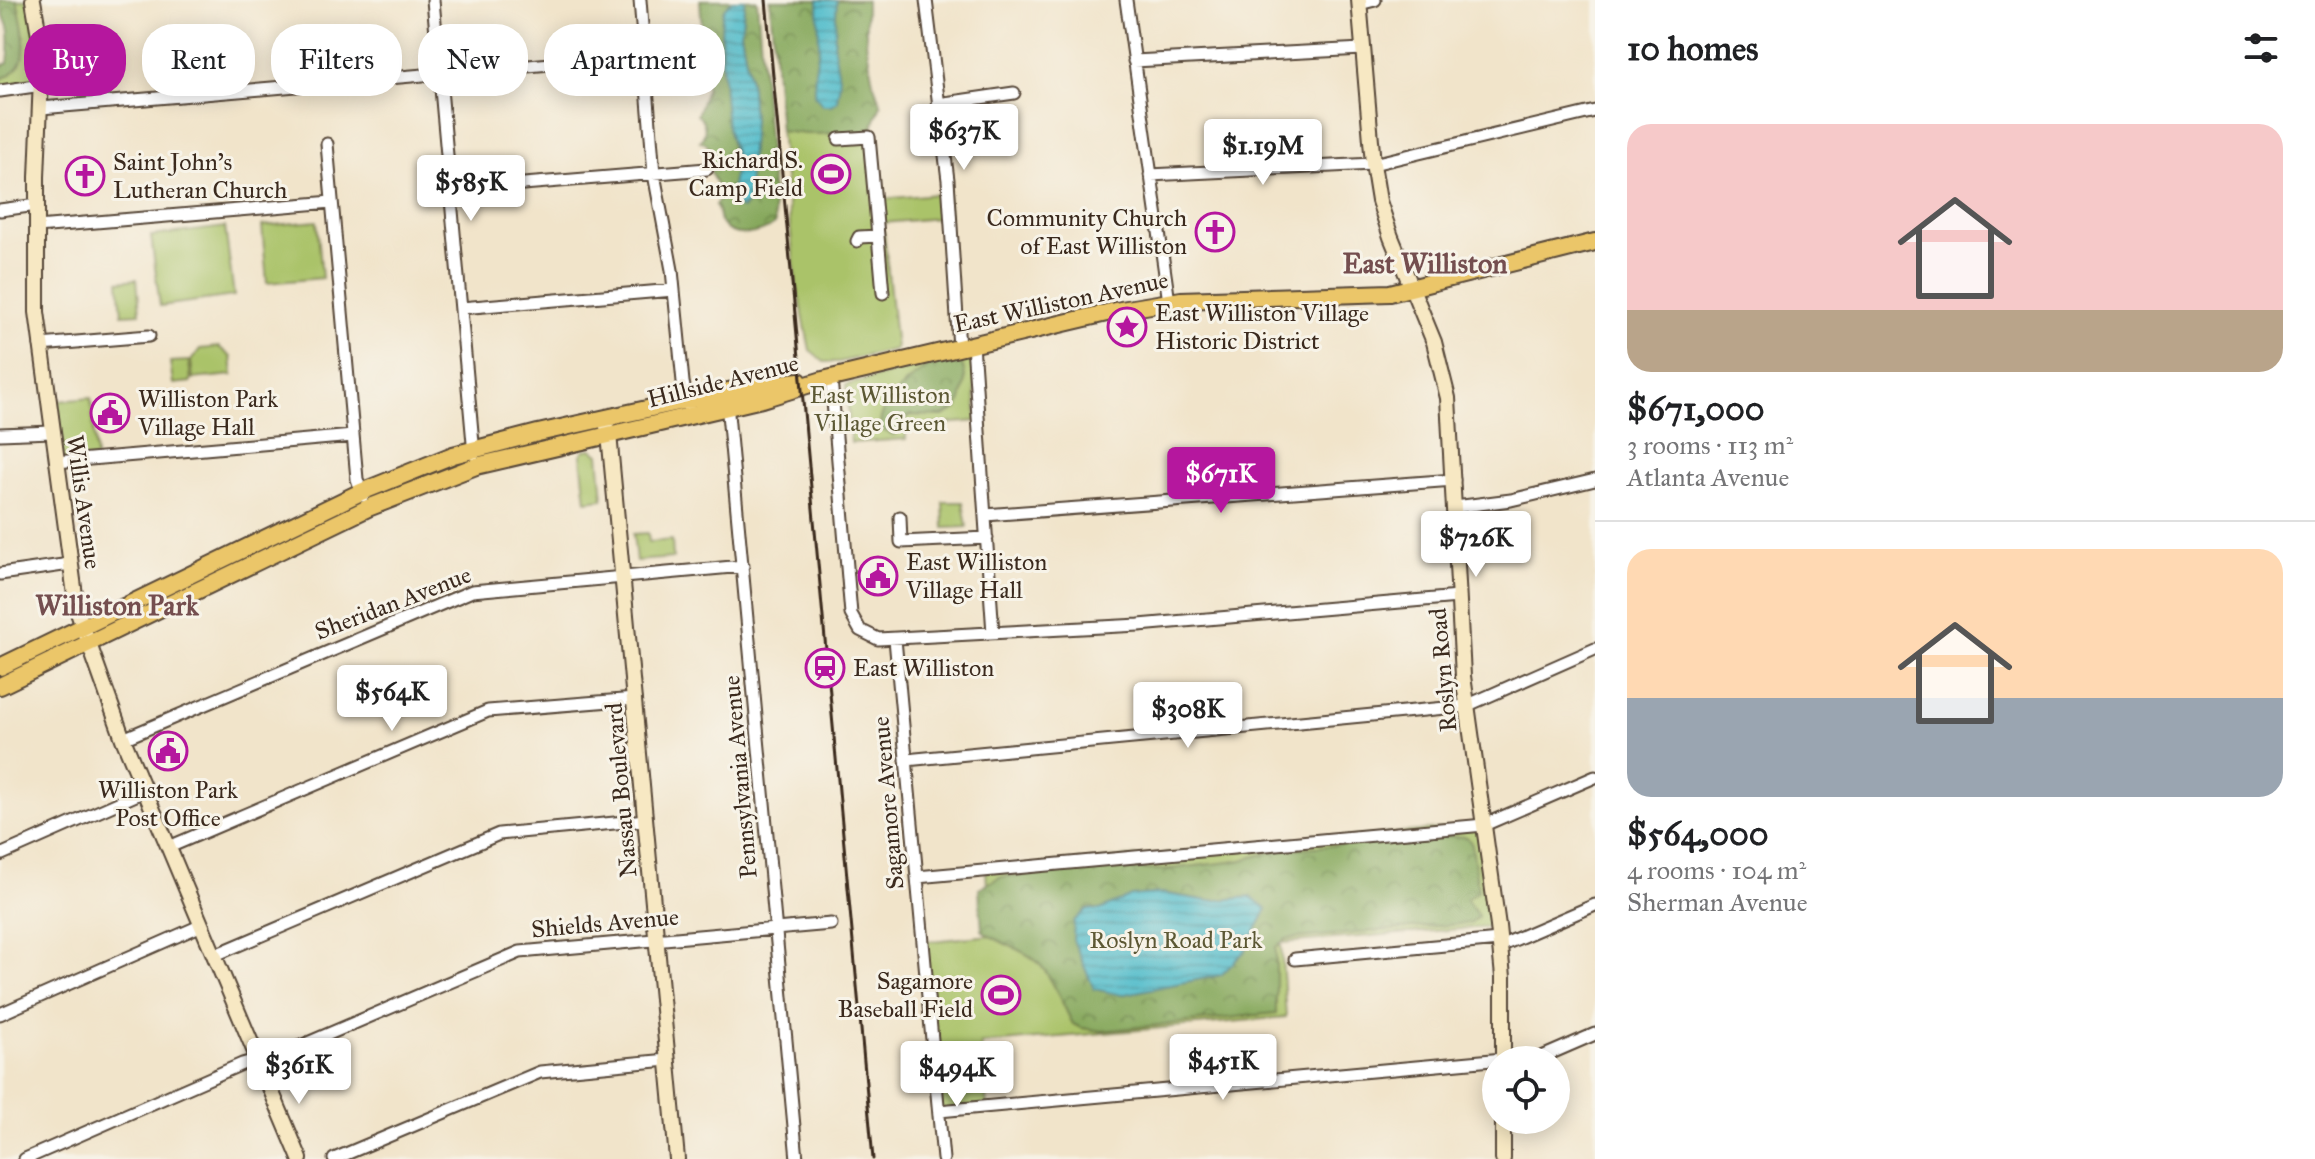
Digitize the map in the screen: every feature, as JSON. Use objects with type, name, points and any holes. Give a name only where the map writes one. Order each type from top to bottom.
[{"type":"main road","name":"Willis Avenue","points":[[33,0],[38,24]]},
{"type":"main road","name":"Roslyn Road","points":[[1359,2],[1373,164],[1387,229],[1434,342],[1447,387],[1466,706],[1500,943],[1503,1046]]},
{"type":"main road","name":"Willis Avenue","points":[[42,96],[36,297],[70,564],[84,636],[123,739],[300,1159]]},
{"type":"main road","name":"East Williston Avenue","points":[[827,379],[1092,316],[1169,302],[1368,295],[1412,288],[1595,242]]},
{"type":"main road","name":"Hillside Avenue","points":[[0,686],[84,636],[361,492],[475,458],[827,379]]},
{"type":"main road","name":"Nassau Boulevard","points":[[607,426],[624,577],[677,1159]]},
{"type":"main road","name":"Hillside Avenue","points":[[0,667],[84,636],[475,458]]},
{"type":"main road","points":[[1503,1134],[1503,1159]]},
{"type":"street","points":[[433,0],[435,24]]},
{"type":"street","points":[[640,0],[642,24]]},
{"type":"street","points":[[926,0],[985,515],[993,633]]},
{"type":"street","points":[[1126,0],[1169,302]]},
{"type":"street","points":[[1359,2],[1375,0]]},
{"type":"street","points":[[1134,61],[1363,49]]},
{"type":"street","points":[[41,108],[418,76]]},
{"type":"street","points":[[0,91],[24,88]]},
{"type":"street","points":[[938,104],[1014,93]]},
{"type":"street","points":[[442,96],[475,458]]},
{"type":"street","points":[[647,96],[654,174],[674,290],[688,408]]},
{"type":"street","points":[[1150,175],[1373,164],[1595,111]]},
{"type":"street","points":[[839,139],[869,137],[883,293]]},
{"type":"street","points":[[327,144],[357,479],[368,508]]},
{"type":"street","points":[[450,190],[707,169]]},
{"type":"street","points":[[37,227],[332,202]]},
{"type":"street","points":[[0,210],[37,205]]},
{"type":"street","points":[[857,241],[859,237],[878,236]]},
{"type":"street","points":[[461,308],[674,290]]},
{"type":"street","points":[[40,345],[149,336]]},
{"type":"street","points":[[827,379],[852,619],[857,627],[871,636],[895,639],[1139,625],[1458,597]]},
{"type":"street","name":"Pennsylvania Avenue","points":[[727,399],[797,1159]]},
{"type":"street","points":[[0,434],[52,432]]},
{"type":"street","points":[[56,462],[353,436]]},
{"type":"street","points":[[985,515],[1454,480]]},
{"type":"street","points":[[1455,507],[1511,500],[1595,480]]},
{"type":"street","points":[[900,517],[901,542],[987,538]]},
{"type":"street","points":[[0,574],[70,564]]},
{"type":"street","name":"Sheridan Avenue","points":[[123,739],[472,591],[743,566]]},
{"type":"street","name":"Sagamore Avenue","points":[[895,639],[943,1159]]},
{"type":"street","points":[[906,760],[1466,706],[1595,649]]},
{"type":"street","points":[[169,847],[488,711],[635,699]]},
{"type":"street","points":[[917,877],[1484,825],[1595,777]]},
{"type":"street","points":[[0,855],[145,791]]},
{"type":"street","points":[[215,955],[499,834],[646,820]]},
{"type":"street","points":[[1295,959],[1500,943],[1595,905]]},
{"type":"street","name":"Shields Avenue","points":[[25,1159],[242,1064],[289,1051],[520,952],[831,924]]},
{"type":"street","points":[[0,1014],[202,925]]},
{"type":"street","points":[[1567,1046],[1595,1034]]},
{"type":"street","points":[[334,1159],[540,1072],[668,1060]]},
{"type":"street","points":[[939,1111],[1482,1061]]},
{"type":"green space","points":[[0,0],[17,0],[24,46],[19,66],[0,79],[0,66],[8,63],[10,40]]},
{"type":"green space","points":[[17,0],[33,0],[35,24],[24,24],[24,35]]},
{"type":"green space","points":[[700,0],[733,0],[724,10],[723,24],[702,24]]},
{"type":"green space","points":[[745,0],[757,0],[775,224],[747,234],[726,229],[715,205],[721,197],[711,173],[712,153],[706,143],[700,141],[704,127],[697,115],[704,96],[725,96],[725,94],[732,153],[736,162],[733,170],[747,170],[753,121],[751,88],[741,32]]},
{"type":"green space","points":[[770,0],[866,0],[866,42],[873,82],[881,104],[873,126],[866,133],[780,131]]},
{"type":"green space","points":[[24,46],[24,87],[0,91],[0,79],[19,66]]},
{"type":"green space","points":[[874,123],[881,199],[947,193],[949,217],[883,223],[896,349],[839,362],[824,362],[810,350],[796,281],[780,131]]},
{"type":"green space","points":[[317,221],[322,278],[267,283],[262,226]]},
{"type":"green space","points":[[225,227],[234,296],[160,306],[151,236]]},
{"type":"green space","points":[[137,279],[140,313],[122,314],[119,281]]},
{"type":"green space","points":[[219,347],[231,357],[233,375],[193,379],[191,361],[200,349]]},
{"type":"green space","name":"East Williston Village Green","points":[[972,352],[977,421],[906,427],[906,439],[851,443],[846,385]]},
{"type":"green space","points":[[189,361],[191,382],[173,384],[170,362]]},
{"type":"green space","points":[[960,361],[965,379],[958,408],[943,416],[910,415],[898,433],[893,435],[881,429],[884,410],[907,382],[936,363]]},
{"type":"green space","points":[[91,398],[96,458],[56,462],[48,402]]},
{"type":"green space","points":[[592,449],[599,454],[603,499],[586,501],[581,455],[584,450]]},
{"type":"green space","points":[[943,502],[963,502],[967,527],[944,528]]},
{"type":"green space","points":[[648,533],[649,542],[672,540],[673,558],[636,561],[633,534]]},
{"type":"green space","name":"Roslyn Road Park","points":[[1484,825],[1498,926],[1281,943],[1286,1017],[981,1044],[987,1106],[940,1110],[923,942],[990,935],[986,870]]},
{"type":"green space","points":[[1467,837],[1472,845],[1478,891],[1466,899],[1478,916],[1470,923],[1286,939],[1276,947],[1276,1013],[1102,1031],[1073,1024],[1042,967],[1028,955],[982,930],[979,888],[1000,877],[1102,868],[1161,870],[1238,861],[1279,850]],"holes":[[[1161,893],[1209,901],[1251,897],[1159,986],[1121,995],[1087,909],[1100,910]]]},
{"type":"water","points":[[733,0],[745,0],[741,32],[751,88],[753,121],[747,202],[741,209],[732,194],[736,163],[727,127],[724,96],[724,9]]},
{"type":"water","points":[[818,0],[837,0],[834,48],[840,83],[837,101],[831,105],[823,105],[814,95],[819,48]]},
{"type":"water","points":[[1161,893],[1209,901],[1251,897],[1267,909],[1245,951],[1221,975],[1121,995],[1094,989],[1073,940],[1074,921],[1087,909],[1100,910],[1131,896]]},
{"type":"railway","points":[[766,0],[873,1159]]},
{"type":"place","name":"Richard S. Camp Field","points":[[831,174]]},
{"type":"place","name":"Saint John's Lutheran Church","points":[[85,176]]},
{"type":"place","name":"Community Church of East Williston","points":[[1215,232]]},
{"type":"place","name":"East Williston Village Historic District","points":[[1127,327]]},
{"type":"place","name":"Williston Park Village Hall","points":[[110,413]]},
{"type":"place","name":"East Williston Village Hall","points":[[878,576]]},
{"type":"place","name":"East Williston","points":[[825,668]]},
{"type":"place","name":"Williston Park Post Office","points":[[168,751]]},
{"type":"place","name":"Sagamore Baseball Field","points":[[1001,995]]},
{"type":"district","name":"East Williston","points":[[1425,263]]},
{"type":"district","name":"Williston Park","points":[[117,605]]}]
